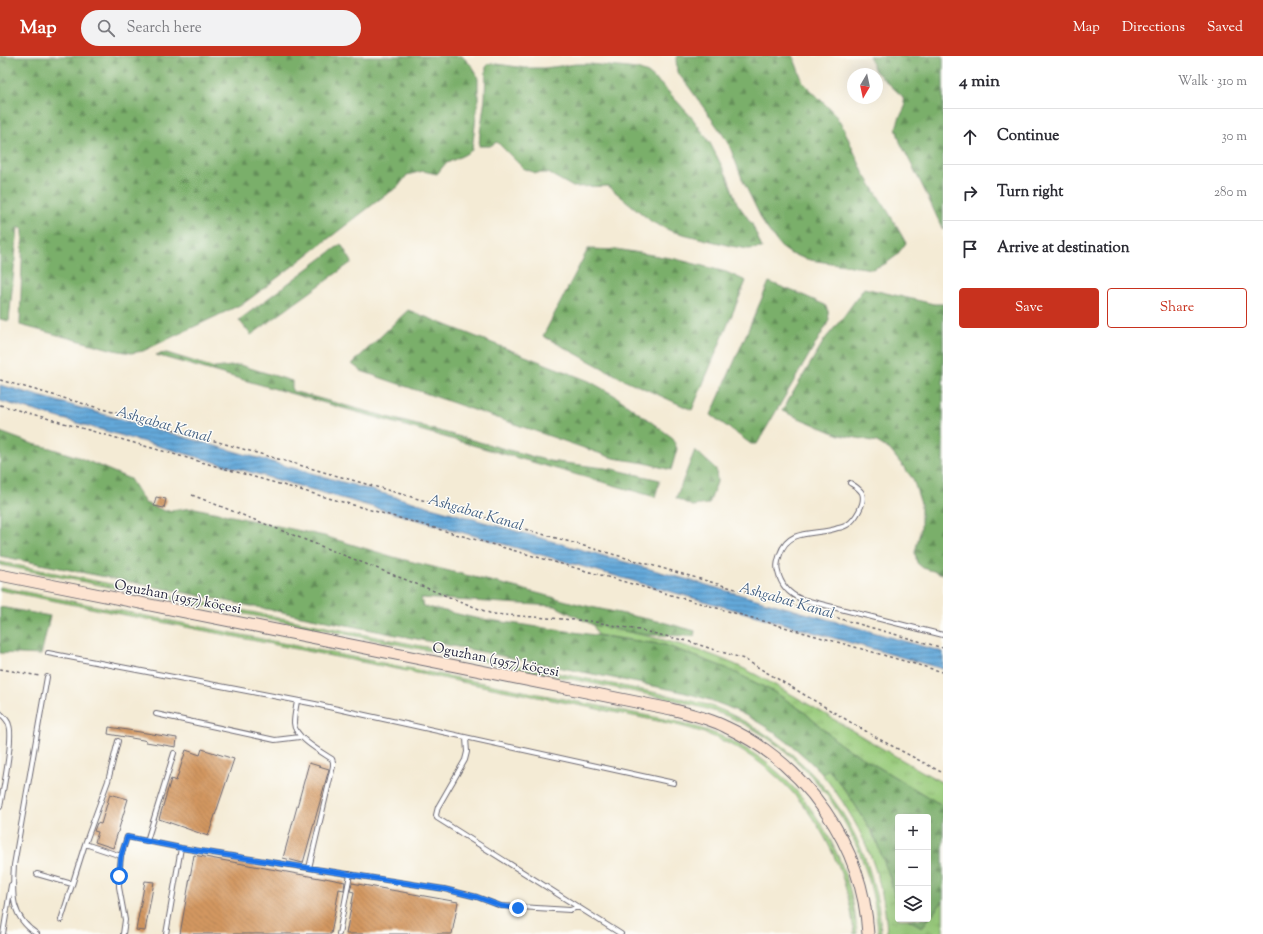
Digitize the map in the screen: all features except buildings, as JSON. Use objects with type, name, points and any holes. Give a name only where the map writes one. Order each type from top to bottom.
[{"type":"main road","name":"Oguzhan (1957) köçesi","points":[[0,575],[671,709],[699,716],[725,726],[758,744],[780,761],[801,780],[826,811],[844,843],[855,869],[865,911],[868,934]]},
{"type":"lane","points":[[850,483],[858,488],[863,498],[861,506],[847,525],[836,529],[792,537],[780,552],[777,566],[780,577],[786,589],[801,599],[943,635]]},
{"type":"lane","points":[[48,653],[297,701],[674,783]]},
{"type":"lane","points":[[3,934],[47,677]]},
{"type":"lane","points":[[297,701],[294,724],[295,729],[300,737],[332,759],[334,762],[309,868]]},
{"type":"lane","points":[[0,713],[10,726],[10,738],[0,807]]},
{"type":"lane","points":[[156,714],[275,740],[300,737]]},
{"type":"lane","points":[[466,738],[467,752],[465,760],[438,807],[436,815],[437,818],[621,934]]},
{"type":"lane","points":[[61,920],[85,844],[108,781],[118,741]]},
{"type":"lane","points":[[147,841],[174,753]]},
{"type":"lane","points":[[123,934],[125,920],[119,887],[121,856],[127,837],[181,848],[444,889],[477,897],[501,906],[570,910],[578,906]]},
{"type":"lane","points":[[85,844],[121,856]]},
{"type":"lane","points":[[166,934],[181,848]]},
{"type":"lane","points":[[14,865],[13,886],[15,904],[19,917],[28,928],[37,934]]},
{"type":"lane","points":[[37,874],[72,884]]},
{"type":"lane","points":[[339,934],[350,874]]},
{"type":"path","points":[[0,380],[943,648]]},
{"type":"path","points":[[0,405],[943,672]]},
{"type":"path","points":[[192,495],[492,614],[590,621],[687,641],[744,659],[879,739],[943,773]]},
{"type":"path","points":[[0,669],[47,677]]},
{"type":"green space","points":[[0,56],[462,56],[473,67],[478,78],[478,100],[472,150],[445,164],[437,174],[423,171],[407,175],[398,187],[384,196],[244,303],[143,351],[131,353],[114,350],[20,325],[23,229],[18,227],[9,321],[0,319]]},
{"type":"green space","points":[[677,56],[793,56],[803,82],[834,113],[844,129],[863,172],[906,243],[896,256],[885,264],[872,269],[810,260],[791,254],[781,247],[765,226],[743,181],[728,142],[677,72]]},
{"type":"green space","points":[[869,56],[943,56],[943,230],[900,142],[896,128],[905,107],[903,97],[883,78],[883,68],[874,68]]},
{"type":"green space","points":[[490,63],[525,68],[590,64],[637,69],[648,73],[665,88],[693,119],[710,143],[728,178],[737,203],[752,224],[762,248],[748,249],[731,246],[671,231],[652,222],[608,186],[573,187],[548,173],[535,173],[523,168],[497,142],[490,146],[479,146],[485,99],[486,67]]},
{"type":"green space","points":[[341,244],[352,262],[251,335],[239,320]]},
{"type":"green space","points":[[588,249],[622,250],[676,259],[726,272],[746,281],[692,410],[621,378],[543,336]]},
{"type":"green space","points":[[769,282],[825,305],[828,311],[829,320],[757,444],[751,444],[711,415]]},
{"type":"green space","points":[[864,288],[934,304],[943,304],[943,574],[923,568],[917,563],[915,552],[921,528],[921,504],[913,479],[890,450],[877,442],[839,435],[782,411],[825,339]]},
{"type":"green space","points":[[408,310],[589,381],[614,395],[673,438],[677,449],[671,470],[645,463],[613,458],[361,371],[352,364]]},
{"type":"green space","points":[[167,353],[215,368],[240,365],[292,381],[292,391],[549,461],[612,469],[660,480],[655,497],[156,355]]},
{"type":"green space","points":[[0,432],[33,444],[78,457],[130,479],[145,503],[165,511],[195,508],[324,536],[397,558],[582,605],[666,623],[695,631],[694,636],[645,635],[593,625],[555,606],[421,598],[423,606],[475,618],[665,645],[726,668],[776,693],[804,712],[840,744],[943,806],[943,901],[931,916],[931,814],[895,814],[895,898],[890,878],[874,835],[847,792],[828,769],[822,774],[806,758],[772,731],[735,710],[716,702],[673,690],[0,556]]},
{"type":"green space","points":[[695,450],[716,469],[717,482],[709,504],[692,506],[676,498]]},
{"type":"green space","points":[[0,562],[672,696],[716,708],[761,731],[789,752],[814,776],[836,803],[854,833],[868,865],[877,899],[881,934],[878,934],[874,899],[864,866],[851,834],[833,804],[811,776],[786,752],[758,732],[727,716],[671,699],[0,565]]},
{"type":"green space","points":[[0,587],[669,720],[717,734],[758,756],[781,775],[801,797],[819,821],[834,847],[845,875],[853,904],[857,934],[854,934],[850,905],[842,877],[831,849],[799,800],[779,779],[756,760],[716,738],[692,729],[668,723],[0,590]]},
{"type":"green space","points":[[0,607],[50,616],[41,655],[0,653]]},
{"type":"green space","points":[[593,625],[683,645],[717,657],[759,676],[943,783],[943,806],[840,744],[804,712],[776,693],[726,668],[665,645],[598,635]]},
{"type":"green space","points":[[828,769],[849,796],[876,840],[893,889],[895,899],[895,922],[913,922],[922,927],[926,922],[931,922],[931,916],[943,901],[943,934],[887,934],[881,890],[868,849],[847,810],[822,774]]},
{"type":"green space","points":[[913,922],[926,922],[922,927]]},
{"type":"water","points":[[0,385],[943,652],[943,669],[0,401]]},
{"type":"route","points":[[119,876],[121,856],[127,837],[181,848],[444,889],[477,897],[501,906],[518,908]]},
{"type":"water label","name":"Ashgabat Kanal","points":[[164,424]]},
{"type":"water label","name":"Ashgabat Kanal","points":[[476,512]]},
{"type":"water label","name":"Ashgabat Kanal","points":[[787,600]]}]
